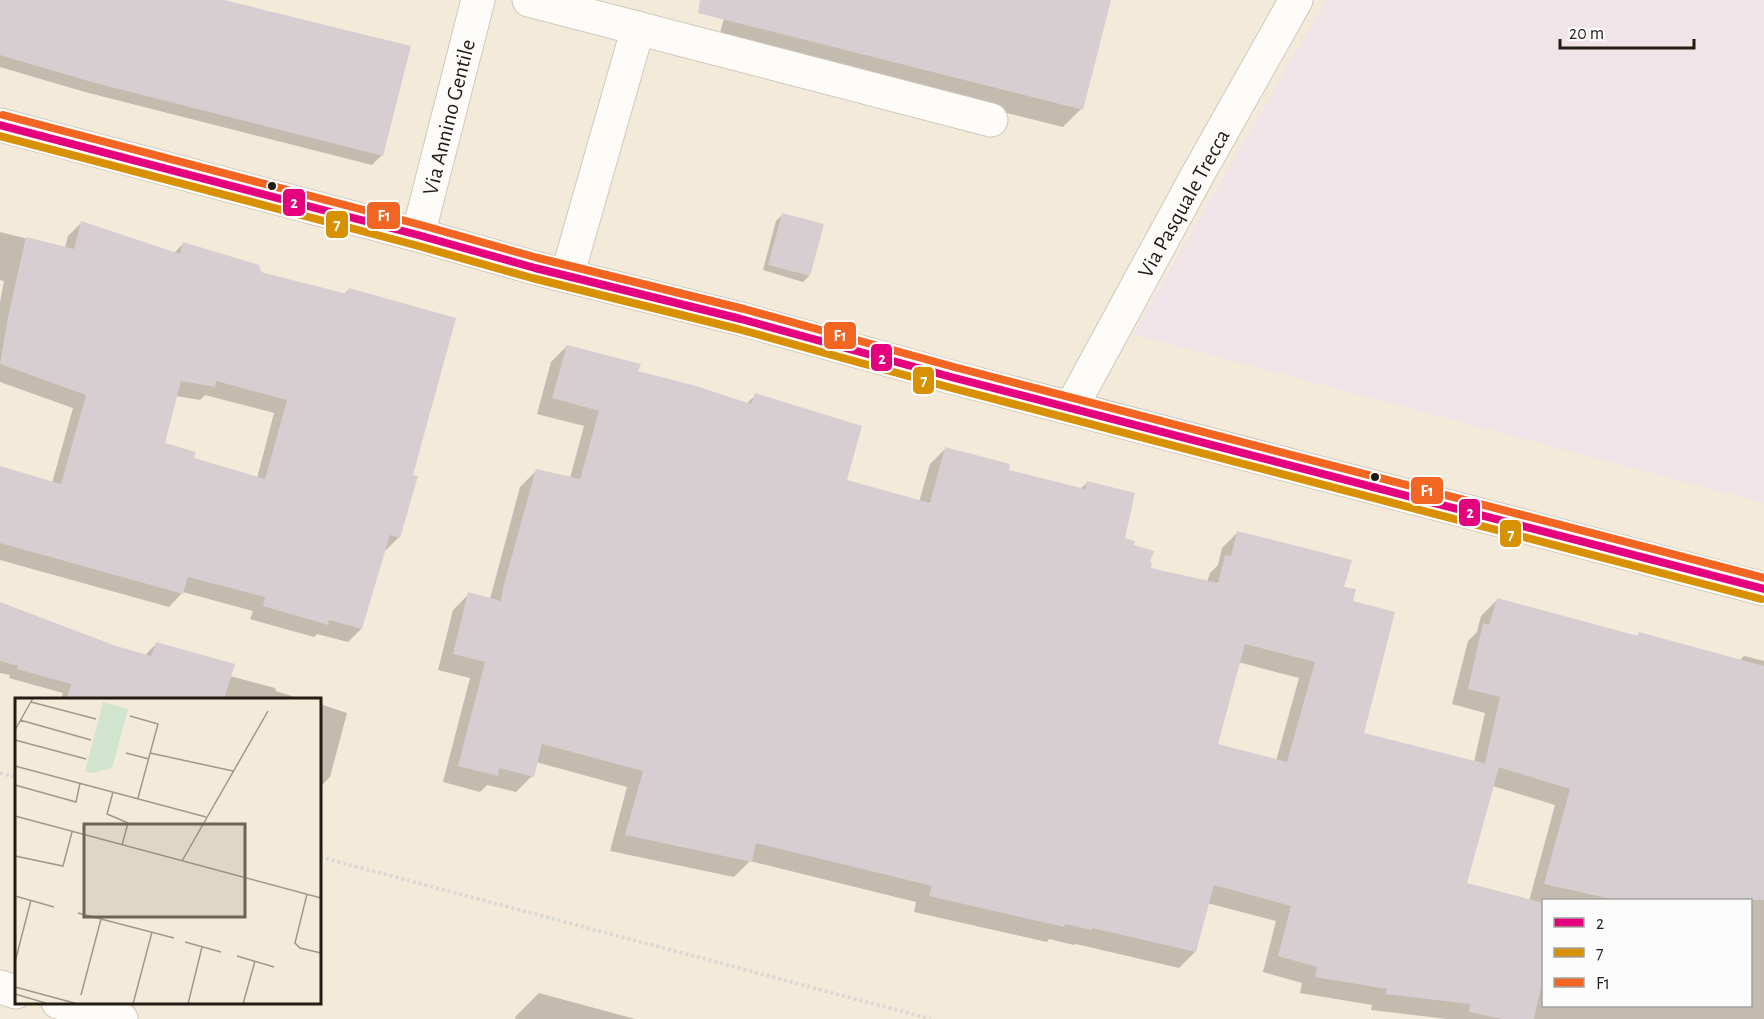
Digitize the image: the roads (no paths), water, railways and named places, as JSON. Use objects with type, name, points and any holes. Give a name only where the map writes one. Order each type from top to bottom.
[{"type":"main road","name":"Via Annino Gentile","points":[[418,235],[478,0]]},
{"type":"main road","points":[[529,0],[991,120]]},
{"type":"main road","name":"Via Pasquale Trecca","points":[[1071,408],[1296,0]]},
{"type":"main road","points":[[567,276],[638,28]]},
{"type":"main road","points":[[0,125],[535,268],[1764,589]]},
{"type":"main road","points":[[0,987],[15,992]]},
{"type":"main road","points":[[65,1004],[121,1019]]}]
